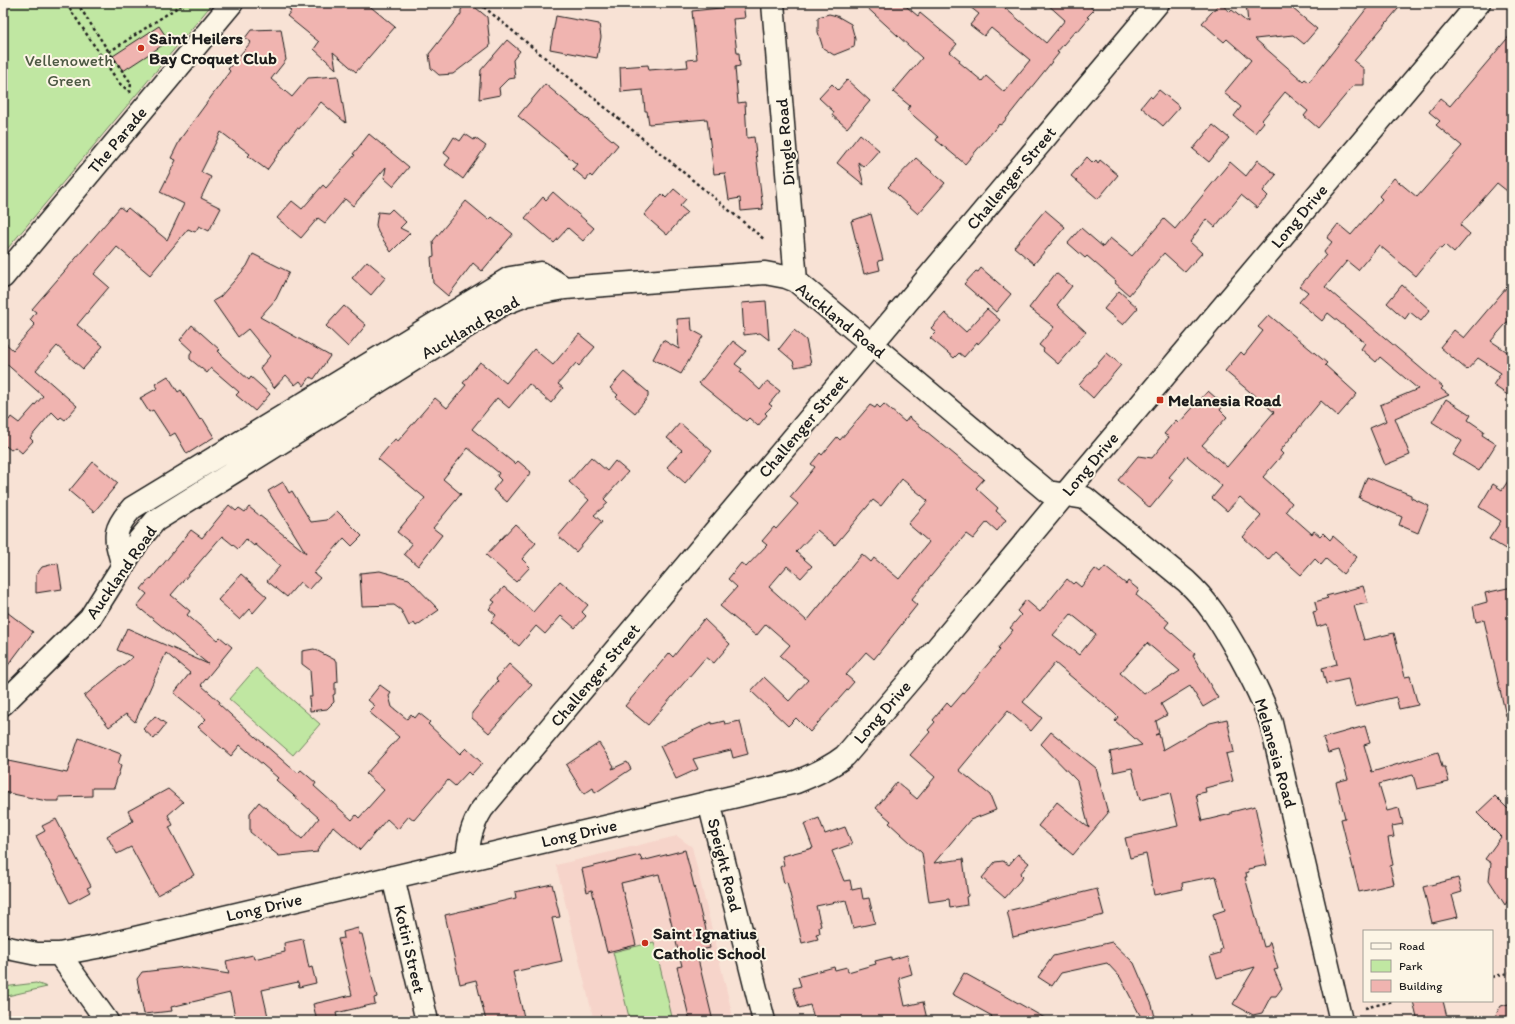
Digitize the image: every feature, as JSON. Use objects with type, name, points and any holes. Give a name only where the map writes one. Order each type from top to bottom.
[{"type":"street","name":"The Parade","points":[[3,277],[138,99],[232,3]]},
{"type":"street","name":"Dingle Road","points":[[774,3],[796,281]]},
{"type":"street","name":"Challenger Street","points":[[467,859],[471,831],[482,809],[1158,3]]},
{"type":"street","name":"Long Drive","points":[[3,947],[37,954],[59,954],[97,947],[796,782],[825,770],[841,759],[921,667],[1479,3]]},
{"type":"street","name":"Auckland Road","points":[[3,704],[90,618],[139,540],[155,521],[503,304],[526,295],[565,288],[765,273],[786,277],[796,281],[1048,492],[1064,495]]},
{"type":"street","name":"Melanesia Road","points":[[1064,495],[1085,498],[1186,581],[1199,594],[1219,620],[1256,685],[1264,703],[1278,748],[1349,1016]]},
{"type":"street","name":"Speight Road","points":[[709,802],[764,1021]]},
{"type":"street","name":"Kotiri Street","points":[[393,877],[427,1021]]},
{"type":"street","points":[[59,954],[108,1021]]},
{"type":"path","points":[[66,3],[119,83],[138,99]]},
{"type":"path","points":[[77,3],[131,83],[138,99]]},
{"type":"path","points":[[109,52],[184,3]]},
{"type":"path","points":[[480,3],[765,240]]},
{"type":"path","points":[[1493,977],[1512,972]]},
{"type":"path","points":[[1349,1016],[1390,1002]]},
{"type":"shaded area","name":"Saint Ignatius Catholic School","points":[[677,836],[692,847],[734,1021],[594,1021],[556,865]]},
{"type":"green space","name":"Vellenoweth Green","points":[[3,3],[213,3],[3,254]]},
{"type":"green space","points":[[256,668],[320,724],[293,755],[229,699]]},
{"type":"green space","points":[[654,942],[673,1021],[630,1021],[613,952]]},
{"type":"green space","points":[[36,983],[47,987],[3,997],[3,987]]},
{"type":"building","points":[[282,3],[366,3],[395,27],[356,72],[333,52],[336,69],[314,49],[319,42],[287,16],[291,11]]},
{"type":"building","points":[[466,3],[470,3],[487,17],[490,46],[453,74],[439,75],[431,68],[429,54],[461,14],[461,10]]},
{"type":"building","points":[[728,3],[743,3],[745,18],[733,19],[740,66],[735,67],[738,103],[745,102],[747,138],[754,137],[763,209],[741,211],[740,198],[729,200],[725,173],[714,174],[707,119],[649,124],[647,111],[645,111],[643,90],[621,92],[620,67],[648,65],[649,70],[688,67],[687,60],[697,59],[692,11],[729,7]]},
{"type":"building","points":[[862,3],[902,3],[918,16],[920,13],[957,44],[950,52],[960,60],[959,62],[982,81],[986,76],[1004,92],[1030,60],[991,28],[984,36],[970,25],[979,14],[965,3],[999,3],[1046,43],[1065,20],[1046,3],[1086,3],[1094,10],[1087,17],[1089,18],[1078,31],[1076,30],[1057,52],[1059,53],[1003,123],[1000,125],[999,124],[965,164],[936,140],[938,137],[907,110],[910,106],[893,92],[922,58]]},
{"type":"building","points":[[1220,3],[1230,12],[1232,10],[1248,23],[1246,3],[1286,3],[1317,29],[1304,44],[1293,35],[1255,39],[1303,81],[1305,79],[1309,82],[1371,3],[1403,3],[1354,61],[1364,69],[1364,85],[1354,85],[1318,128],[1304,116],[1308,111],[1285,92],[1262,120],[1264,122],[1255,133],[1234,116],[1241,107],[1224,93],[1251,60],[1227,39],[1224,42],[1202,23]]},
{"type":"building","points":[[829,14],[837,16],[851,24],[855,39],[854,47],[834,55],[823,48],[818,32],[818,17]]},
{"type":"building","points":[[556,16],[599,24],[601,37],[597,58],[550,49]]},
{"type":"building","name":"Saint Heilers Bay Croquet Club","points":[[159,26],[169,41],[123,71],[113,56]]},
{"type":"building","points":[[281,29],[286,60],[271,79],[292,97],[308,78],[338,76],[346,123],[321,102],[299,129],[297,128],[267,170],[248,156],[250,154],[221,132],[201,172],[211,177],[201,198],[221,208],[209,231],[199,226],[195,232],[188,229],[150,275],[117,247],[94,274],[109,287],[77,325],[103,346],[83,369],[57,346],[36,370],[77,406],[65,420],[61,417],[59,419],[52,412],[30,438],[33,441],[22,453],[15,447],[11,450],[3,444],[3,415],[9,420],[11,417],[19,423],[43,396],[3,361],[3,341],[13,350],[35,325],[30,320],[36,312],[32,309],[120,207],[125,211],[128,208],[167,240],[184,204],[160,192],[176,160],[171,158],[181,138],[230,71],[228,69],[251,42],[245,38],[251,30]]},
{"type":"building","points":[[1512,33],[1512,195],[1497,183],[1460,225],[1470,234],[1454,253],[1445,245],[1441,249],[1439,248],[1416,276],[1379,245],[1358,270],[1347,261],[1325,287],[1443,387],[1441,389],[1449,395],[1395,418],[1410,455],[1385,465],[1370,428],[1386,421],[1380,405],[1418,389],[1380,357],[1376,362],[1361,349],[1365,343],[1328,313],[1322,321],[1299,302],[1308,292],[1300,286],[1326,255],[1324,252],[1332,242],[1327,238],[1338,224],[1351,235],[1382,199],[1379,196],[1394,178],[1417,197],[1462,146],[1436,125],[1440,121],[1429,112],[1440,98],[1450,106]]},
{"type":"building","points":[[507,40],[520,51],[513,60],[515,78],[508,79],[499,88],[500,95],[479,99],[481,70]]},
{"type":"building","points":[[847,80],[870,101],[847,128],[832,115],[834,112],[819,98],[832,84],[838,90]]},
{"type":"building","points":[[545,84],[618,145],[592,177],[590,175],[586,180],[573,169],[577,164],[518,116]]},
{"type":"building","points":[[1159,90],[1180,107],[1163,126],[1141,107],[1150,96],[1152,98]]},
{"type":"building","points":[[1213,125],[1229,138],[1209,162],[1193,149]]},
{"type":"building","points":[[369,134],[409,167],[393,186],[384,178],[386,167],[353,206],[345,199],[325,223],[318,218],[301,238],[277,218],[292,201],[302,209],[323,185],[326,188],[355,155],[353,154]]},
{"type":"building","points":[[465,134],[474,140],[475,138],[486,146],[463,179],[445,165],[450,158],[444,153],[454,137],[460,141]]},
{"type":"building","points":[[860,134],[879,150],[864,167],[858,162],[864,185],[837,163]]},
{"type":"building","points":[[1087,157],[1093,163],[1096,160],[1098,163],[1100,160],[1118,175],[1098,199],[1071,176]]},
{"type":"building","points":[[916,158],[945,183],[918,214],[888,187]]},
{"type":"building","points":[[1258,160],[1276,175],[1263,191],[1268,196],[1257,208],[1241,195],[1215,227],[1206,219],[1190,242],[1202,253],[1185,272],[1164,253],[1129,295],[1115,283],[1116,281],[1087,256],[1085,258],[1068,243],[1081,228],[1103,247],[1110,238],[1132,256],[1164,219],[1175,229],[1230,162],[1246,176]]},
{"type":"building","points":[[674,189],[686,199],[680,206],[687,212],[667,235],[644,215],[662,194],[666,198]]},
{"type":"building","points":[[553,192],[594,228],[583,241],[568,228],[554,243],[525,218],[543,197],[546,200]]},
{"type":"building","points":[[466,201],[489,220],[492,217],[513,234],[482,271],[473,263],[448,296],[433,283],[431,257],[434,256],[433,241]]},
{"type":"building","points":[[392,209],[406,222],[400,228],[410,233],[391,252],[378,232],[376,225],[378,212],[388,213]]},
{"type":"building","points":[[1045,210],[1065,227],[1034,264],[1014,247]]},
{"type":"building","points":[[871,214],[883,260],[878,261],[880,270],[864,274],[851,221]]},
{"type":"building","points":[[253,254],[289,272],[276,299],[260,317],[330,356],[314,379],[310,377],[304,386],[300,381],[295,385],[286,375],[274,388],[260,368],[270,356],[248,329],[238,337],[213,301],[220,297],[247,266]]},
{"type":"building","points":[[367,261],[386,277],[371,295],[352,278]]},
{"type":"building","points":[[981,268],[1011,294],[996,312],[964,284],[976,271],[978,272]]},
{"type":"building","points":[[1056,273],[1072,286],[1057,305],[1086,332],[1058,364],[1043,351],[1044,349],[1039,345],[1054,327],[1029,308]]},
{"type":"building","points":[[1512,281],[1512,317],[1491,341],[1512,355],[1512,398],[1493,385],[1501,373],[1478,358],[1467,370],[1440,347],[1454,330],[1464,338]]},
{"type":"building","points":[[1402,285],[1430,310],[1421,321],[1410,312],[1405,319],[1387,303]]},
{"type":"building","points":[[1119,291],[1138,308],[1123,325],[1104,309]]},
{"type":"building","points":[[766,301],[769,340],[760,333],[744,335],[742,303]]},
{"type":"building","points":[[344,306],[366,325],[348,347],[326,326]]},
{"type":"building","points":[[987,309],[1000,320],[964,357],[959,353],[954,358],[930,338],[936,332],[931,328],[945,313],[966,332]]},
{"type":"building","points":[[1269,315],[1327,363],[1325,365],[1357,394],[1338,416],[1321,401],[1280,451],[1283,454],[1263,477],[1292,503],[1286,511],[1312,534],[1314,531],[1320,536],[1323,533],[1330,540],[1333,536],[1357,557],[1343,574],[1326,559],[1321,565],[1315,559],[1301,575],[1275,552],[1268,560],[1243,537],[1261,516],[1240,497],[1227,511],[1212,498],[1222,486],[1187,456],[1169,477],[1173,480],[1150,508],[1118,480],[1138,456],[1152,458],[1169,437],[1164,434],[1176,420],[1179,423],[1208,391],[1224,405],[1220,410],[1227,417],[1202,445],[1227,467],[1274,412],[1225,371],[1241,352],[1244,355],[1263,331],[1258,327]]},
{"type":"building","points":[[691,318],[692,330],[703,336],[681,374],[653,359],[663,340],[679,349],[677,319]]},
{"type":"building","points":[[192,325],[220,350],[218,351],[222,356],[249,380],[251,377],[270,394],[255,411],[236,395],[239,392],[211,368],[207,373],[190,359],[190,354],[192,351],[180,340]]},
{"type":"building","points":[[794,330],[806,340],[811,364],[795,367],[793,361],[779,349]]},
{"type":"building","points":[[579,334],[595,347],[579,366],[576,363],[558,384],[563,388],[551,403],[529,384],[509,408],[497,398],[472,429],[515,464],[518,461],[531,472],[507,502],[493,490],[501,480],[497,476],[499,473],[468,448],[443,479],[461,494],[433,528],[442,535],[418,566],[404,554],[412,544],[397,532],[425,498],[378,459],[395,439],[398,441],[435,398],[447,408],[466,385],[463,383],[480,362],[506,383],[534,349],[553,365]]},
{"type":"building","points":[[733,341],[746,351],[735,364],[742,369],[740,372],[760,390],[767,381],[780,391],[769,404],[772,406],[765,413],[767,415],[758,426],[749,418],[746,421],[699,383]]},
{"type":"building","points":[[1107,353],[1121,365],[1093,398],[1079,385]]},
{"type":"building","points":[[624,372],[648,392],[648,397],[635,413],[616,397],[618,395],[610,388]]},
{"type":"building","points":[[168,376],[178,392],[181,390],[200,420],[203,419],[214,437],[187,454],[175,433],[170,436],[153,410],[149,412],[140,398],[158,388],[155,384]]},
{"type":"building","points":[[1446,399],[1471,415],[1468,420],[1484,431],[1482,435],[1496,444],[1479,471],[1453,455],[1462,441],[1432,422]]},
{"type":"building","points":[[884,404],[905,422],[909,417],[984,479],[976,488],[998,508],[996,511],[1006,520],[997,531],[987,522],[973,539],[966,534],[911,600],[917,605],[874,659],[866,652],[846,675],[854,682],[810,732],[796,718],[788,726],[751,691],[764,677],[789,701],[808,680],[780,656],[790,645],[766,624],[756,636],[720,606],[737,587],[728,579],[741,563],[746,567],[767,545],[762,541],[774,527],[776,529],[798,504],[790,497],[815,467],[811,464],[820,453],[822,455],[837,437],[840,440],[870,405],[875,408],[877,405],[880,408]],"holes":[[[902,479],[928,501],[908,524],[929,542],[899,579],[874,558],[871,562],[862,554],[807,621],[769,587],[787,566],[801,578],[812,566],[796,552],[817,530],[835,545],[873,500],[881,506]]]},
{"type":"building","points":[[680,423],[712,451],[685,483],[667,467],[682,450],[667,438]]},
{"type":"building","points":[[591,457],[607,471],[615,461],[628,472],[604,499],[608,503],[594,515],[602,522],[576,552],[558,536],[589,500],[569,482]]},
{"type":"building","points":[[93,462],[118,483],[94,512],[69,491]]},
{"type":"building","points":[[1512,475],[1512,553],[1489,539],[1501,521],[1479,507],[1493,484],[1502,490]]},
{"type":"building","points":[[1367,477],[1411,495],[1411,498],[1429,506],[1418,533],[1399,525],[1402,517],[1359,498]]},
{"type":"building","points":[[283,482],[289,493],[292,491],[311,522],[327,520],[337,511],[362,536],[352,546],[344,538],[314,573],[320,578],[309,590],[300,582],[287,597],[267,581],[280,566],[255,544],[254,546],[246,539],[238,549],[222,536],[171,595],[190,611],[187,615],[217,640],[220,637],[232,647],[201,685],[220,702],[219,704],[289,766],[298,773],[301,770],[316,783],[314,786],[352,820],[356,815],[359,818],[384,790],[366,774],[399,737],[369,712],[375,706],[368,700],[380,685],[391,693],[389,696],[392,707],[407,719],[411,714],[415,718],[419,713],[430,722],[428,724],[460,754],[466,748],[482,763],[471,775],[468,772],[455,786],[448,780],[414,820],[409,816],[398,829],[387,819],[360,850],[333,826],[317,851],[318,852],[279,856],[250,832],[250,813],[259,802],[302,839],[319,818],[276,780],[278,778],[240,745],[231,756],[198,727],[206,719],[174,693],[190,673],[166,653],[135,722],[126,714],[109,727],[84,696],[133,657],[117,650],[127,628],[208,664],[137,606],[147,594],[141,589],[191,530],[202,538],[229,505],[236,511],[239,508],[245,512],[249,507],[306,553],[268,491]]},
{"type":"building","points":[[515,524],[536,543],[522,559],[530,567],[516,582],[486,555]]},
{"type":"building","points":[[58,563],[62,589],[36,593],[36,575],[42,567]]},
{"type":"building","points":[[1105,567],[1126,584],[1128,581],[1139,590],[1136,595],[1169,622],[1165,627],[1195,653],[1193,656],[1218,698],[1203,707],[1190,686],[1161,704],[1167,715],[1156,721],[1159,733],[1155,735],[1159,734],[1163,750],[1210,723],[1227,719],[1234,752],[1226,754],[1233,781],[1205,788],[1206,792],[1196,794],[1202,821],[1255,806],[1267,865],[1248,869],[1249,872],[1246,873],[1247,877],[1245,877],[1264,947],[1268,946],[1270,942],[1278,969],[1274,970],[1282,988],[1276,996],[1271,996],[1262,1013],[1253,1015],[1233,1004],[1255,967],[1217,978],[1210,956],[1220,953],[1220,950],[1222,949],[1213,914],[1225,910],[1216,876],[1182,883],[1183,889],[1154,895],[1146,854],[1130,858],[1125,838],[1178,826],[1170,793],[1140,800],[1132,768],[1114,772],[1110,752],[1142,745],[1115,721],[1118,717],[1113,712],[1055,663],[1023,702],[1042,718],[1031,731],[1008,711],[959,770],[990,795],[996,810],[970,820],[934,863],[963,859],[968,896],[966,897],[967,905],[950,908],[949,899],[929,902],[922,853],[889,823],[891,821],[876,808],[897,782],[917,799],[935,777],[910,755],[930,732],[928,730],[935,722],[933,720],[947,703],[951,707],[1000,650],[998,648],[1013,630],[1010,628],[1021,615],[1017,611],[1026,600],[1040,612],[1067,579],[1073,584],[1075,582],[1081,587],[1095,569],[1100,573]],"holes":[[[1071,614],[1096,634],[1079,655],[1053,635]],[[1147,643],[1180,671],[1144,694],[1120,673]]]},
{"type":"building","points":[[380,571],[409,579],[439,610],[416,626],[414,623],[409,626],[401,610],[394,605],[362,606],[360,573]]},
{"type":"building","points":[[241,574],[267,597],[253,613],[250,609],[240,620],[218,600]]},
{"type":"building","points":[[560,581],[588,605],[582,612],[586,616],[575,628],[561,616],[545,634],[536,626],[519,646],[491,622],[496,615],[489,609],[495,602],[492,600],[504,587],[533,612]]},
{"type":"building","points":[[1363,586],[1368,603],[1354,606],[1364,640],[1394,633],[1405,677],[1410,676],[1418,705],[1399,709],[1396,697],[1355,707],[1348,679],[1326,684],[1322,668],[1337,664],[1327,624],[1317,627],[1313,612],[1317,611],[1315,602],[1328,598],[1326,596]]},
{"type":"building","points":[[1512,587],[1512,715],[1506,716],[1484,620],[1476,622],[1473,606],[1487,602],[1485,593]]},
{"type":"building","points":[[3,609],[33,632],[3,672]]},
{"type":"building","points":[[704,619],[730,644],[714,663],[706,657],[648,725],[625,706],[669,653],[673,657]]},
{"type":"building","points":[[314,649],[337,661],[338,682],[335,683],[335,694],[333,695],[334,702],[327,709],[310,711],[309,697],[312,697],[310,670],[302,664],[302,651]]},
{"type":"building","points":[[509,664],[532,685],[489,733],[472,718],[472,713],[498,681],[496,679]]},
{"type":"building","points":[[155,716],[166,724],[154,739],[143,729]]},
{"type":"building","points":[[724,721],[725,724],[740,721],[748,754],[733,758],[731,750],[693,759],[698,769],[676,779],[660,746],[712,722],[712,724]]},
{"type":"building","points":[[1365,726],[1370,743],[1364,745],[1372,772],[1438,752],[1442,767],[1445,767],[1449,782],[1417,789],[1413,775],[1379,784],[1387,811],[1399,808],[1403,824],[1392,826],[1394,837],[1388,838],[1393,865],[1390,866],[1394,884],[1359,892],[1341,819],[1345,818],[1336,782],[1348,779],[1339,750],[1328,753],[1323,738]]},
{"type":"building","points":[[1051,732],[1096,768],[1108,813],[1073,855],[1038,826],[1057,802],[1089,828],[1077,781],[1041,744]]},
{"type":"building","points":[[79,738],[121,754],[118,764],[121,766],[114,788],[92,788],[92,796],[59,797],[59,801],[47,801],[3,792],[3,770],[8,761],[67,773]]},
{"type":"building","points":[[599,743],[614,766],[612,769],[627,762],[631,769],[595,793],[593,788],[584,794],[566,765]]},
{"type":"building","points":[[168,789],[183,802],[168,815],[173,825],[169,827],[194,875],[157,895],[131,847],[117,854],[107,836],[133,821],[128,811]]},
{"type":"building","points":[[1495,796],[1512,813],[1512,894],[1505,905],[1489,880],[1491,863],[1485,859],[1501,837],[1477,813]]},
{"type":"building","points":[[819,818],[825,834],[845,827],[852,844],[832,851],[844,881],[850,880],[852,890],[861,888],[863,899],[869,898],[875,923],[853,928],[846,900],[816,906],[821,926],[819,927],[820,933],[816,934],[818,939],[802,943],[787,882],[784,883],[780,867],[784,865],[782,856],[813,848],[804,824]]},
{"type":"building","points":[[56,819],[91,886],[87,888],[90,892],[70,903],[36,836],[45,831],[42,826]]},
{"type":"building","points":[[685,850],[710,948],[696,951],[713,1021],[690,1021],[677,967],[682,966],[659,874],[621,883],[636,945],[607,952],[592,890],[587,892],[582,869],[640,855],[642,861]]},
{"type":"building","points":[[1018,854],[1029,863],[1020,874],[1023,877],[1005,898],[982,878],[995,862],[1003,861],[1009,865]]},
{"type":"building","points":[[1458,878],[1462,892],[1452,895],[1458,917],[1432,923],[1423,887]]},
{"type":"building","points":[[552,884],[560,917],[552,918],[562,961],[513,972],[525,1021],[486,1021],[476,980],[460,984],[445,915],[516,898],[515,892]]},
{"type":"building","points":[[1097,889],[1104,915],[1013,937],[1007,911]]},
{"type":"building","points":[[358,928],[359,934],[362,934],[377,997],[374,998],[375,1004],[336,1013],[338,1021],[317,1021],[313,1004],[352,995],[338,939],[344,938],[343,932]]},
{"type":"building","points":[[303,939],[309,968],[312,967],[316,983],[299,987],[298,982],[262,990],[269,1021],[236,1021],[230,993],[171,1007],[172,1011],[144,1014],[137,979],[142,972],[185,967],[229,974],[226,961],[253,955],[254,959],[285,952],[284,943]]},
{"type":"building","points":[[1112,942],[1134,963],[1152,1005],[1156,1021],[1143,1021],[1120,977],[1107,963],[1061,973],[1052,986],[1038,977],[1053,956]]},
{"type":"building","points":[[907,955],[912,974],[899,978],[905,1006],[923,1002],[927,1019],[919,1021],[815,1021],[810,1005],[799,1008],[793,988],[801,986],[798,977],[834,967],[835,970],[847,967],[848,972],[876,964],[875,961],[891,957],[891,960]]},
{"type":"building","points":[[964,973],[1050,1021],[989,1021],[992,1016],[952,994]]},
{"type":"building","points":[[1413,1002],[1443,1002],[1448,1021],[1418,1021]]},
{"type":"building","points":[[1512,1003],[1512,1021],[1492,1021],[1501,1006]]},
{"type":"place","name":"Saint Heilers Bay Croquet Club","points":[[141,48]]},
{"type":"place","name":"Melanesia Road","points":[[1160,400]]},
{"type":"place","name":"Saint Ignatius Catholic School","points":[[645,943]]}]
